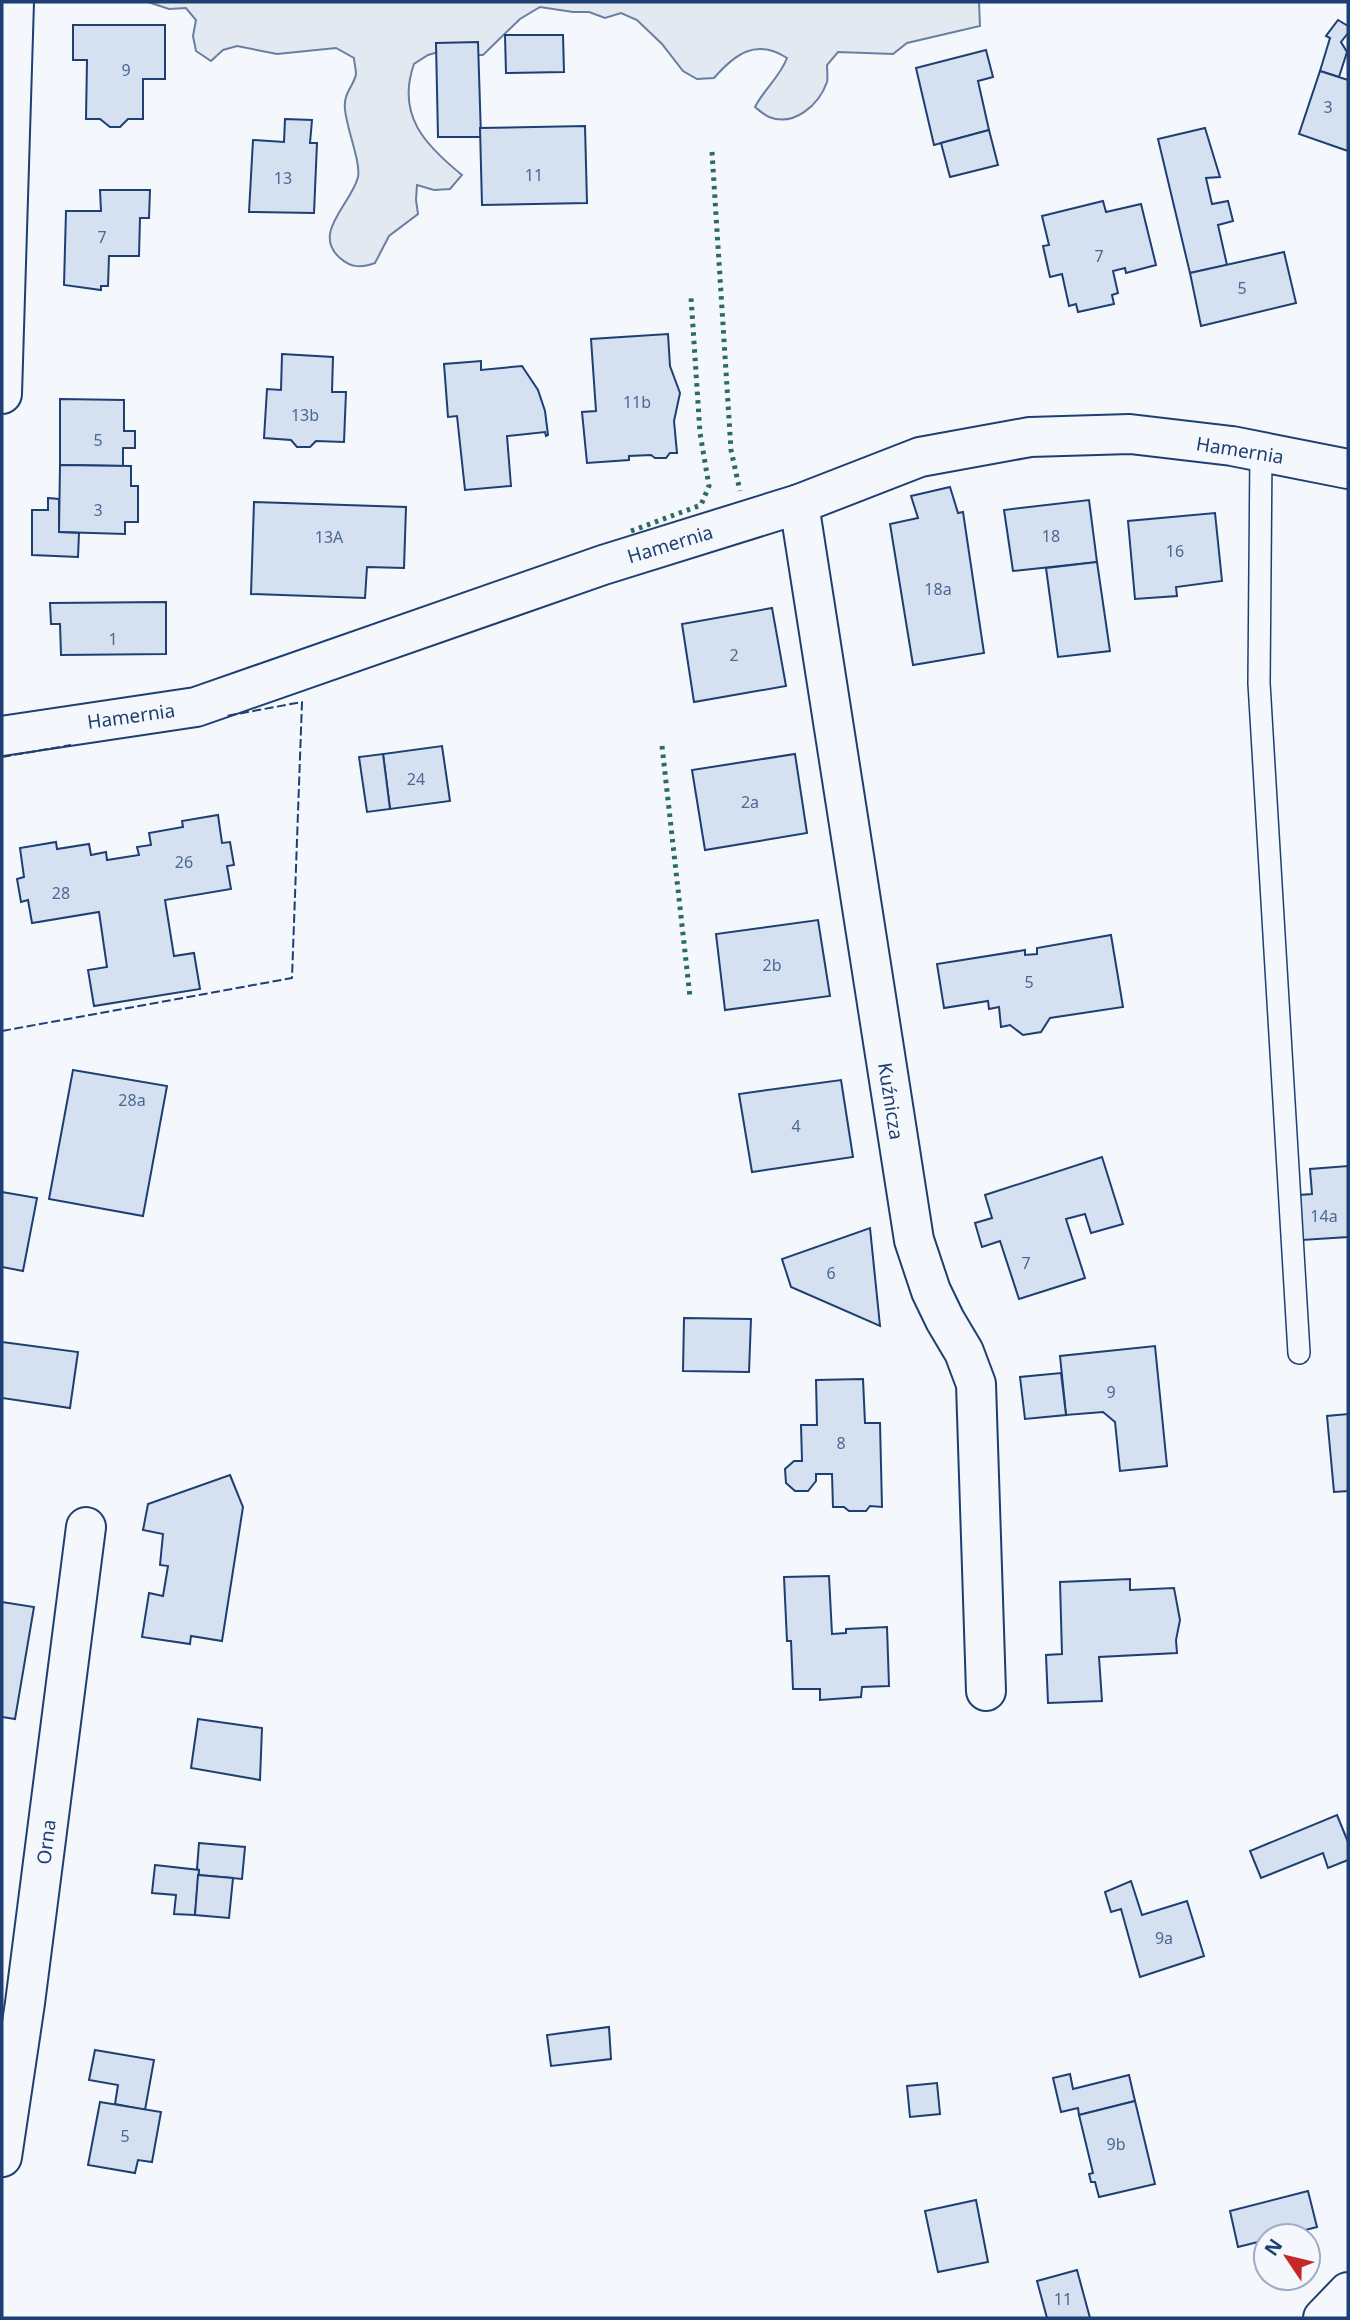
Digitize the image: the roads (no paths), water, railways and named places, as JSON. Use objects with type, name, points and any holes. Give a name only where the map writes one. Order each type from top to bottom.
[{"type":"street","points":[[2,394],[14,2]]},
{"type":"street","name":"Hamernia","points":[[2,736],[196,707],[603,565],[799,503],[920,457],[1030,437],[1130,434],[1232,446],[1348,469]]},
{"type":"street","name":"Kuźnicza","points":[[799,503],[914,1240],[931,1291],[964,1352],[976,1384],[986,1690]]},
{"type":"street","name":"Orna","points":[[2,2157],[26,2003],[86,1527]]},
{"type":"street","points":[[1323,2318],[1348,2292]]},
{"type":"lane","points":[[1261,452],[1259,682],[1299,1353]]}]
